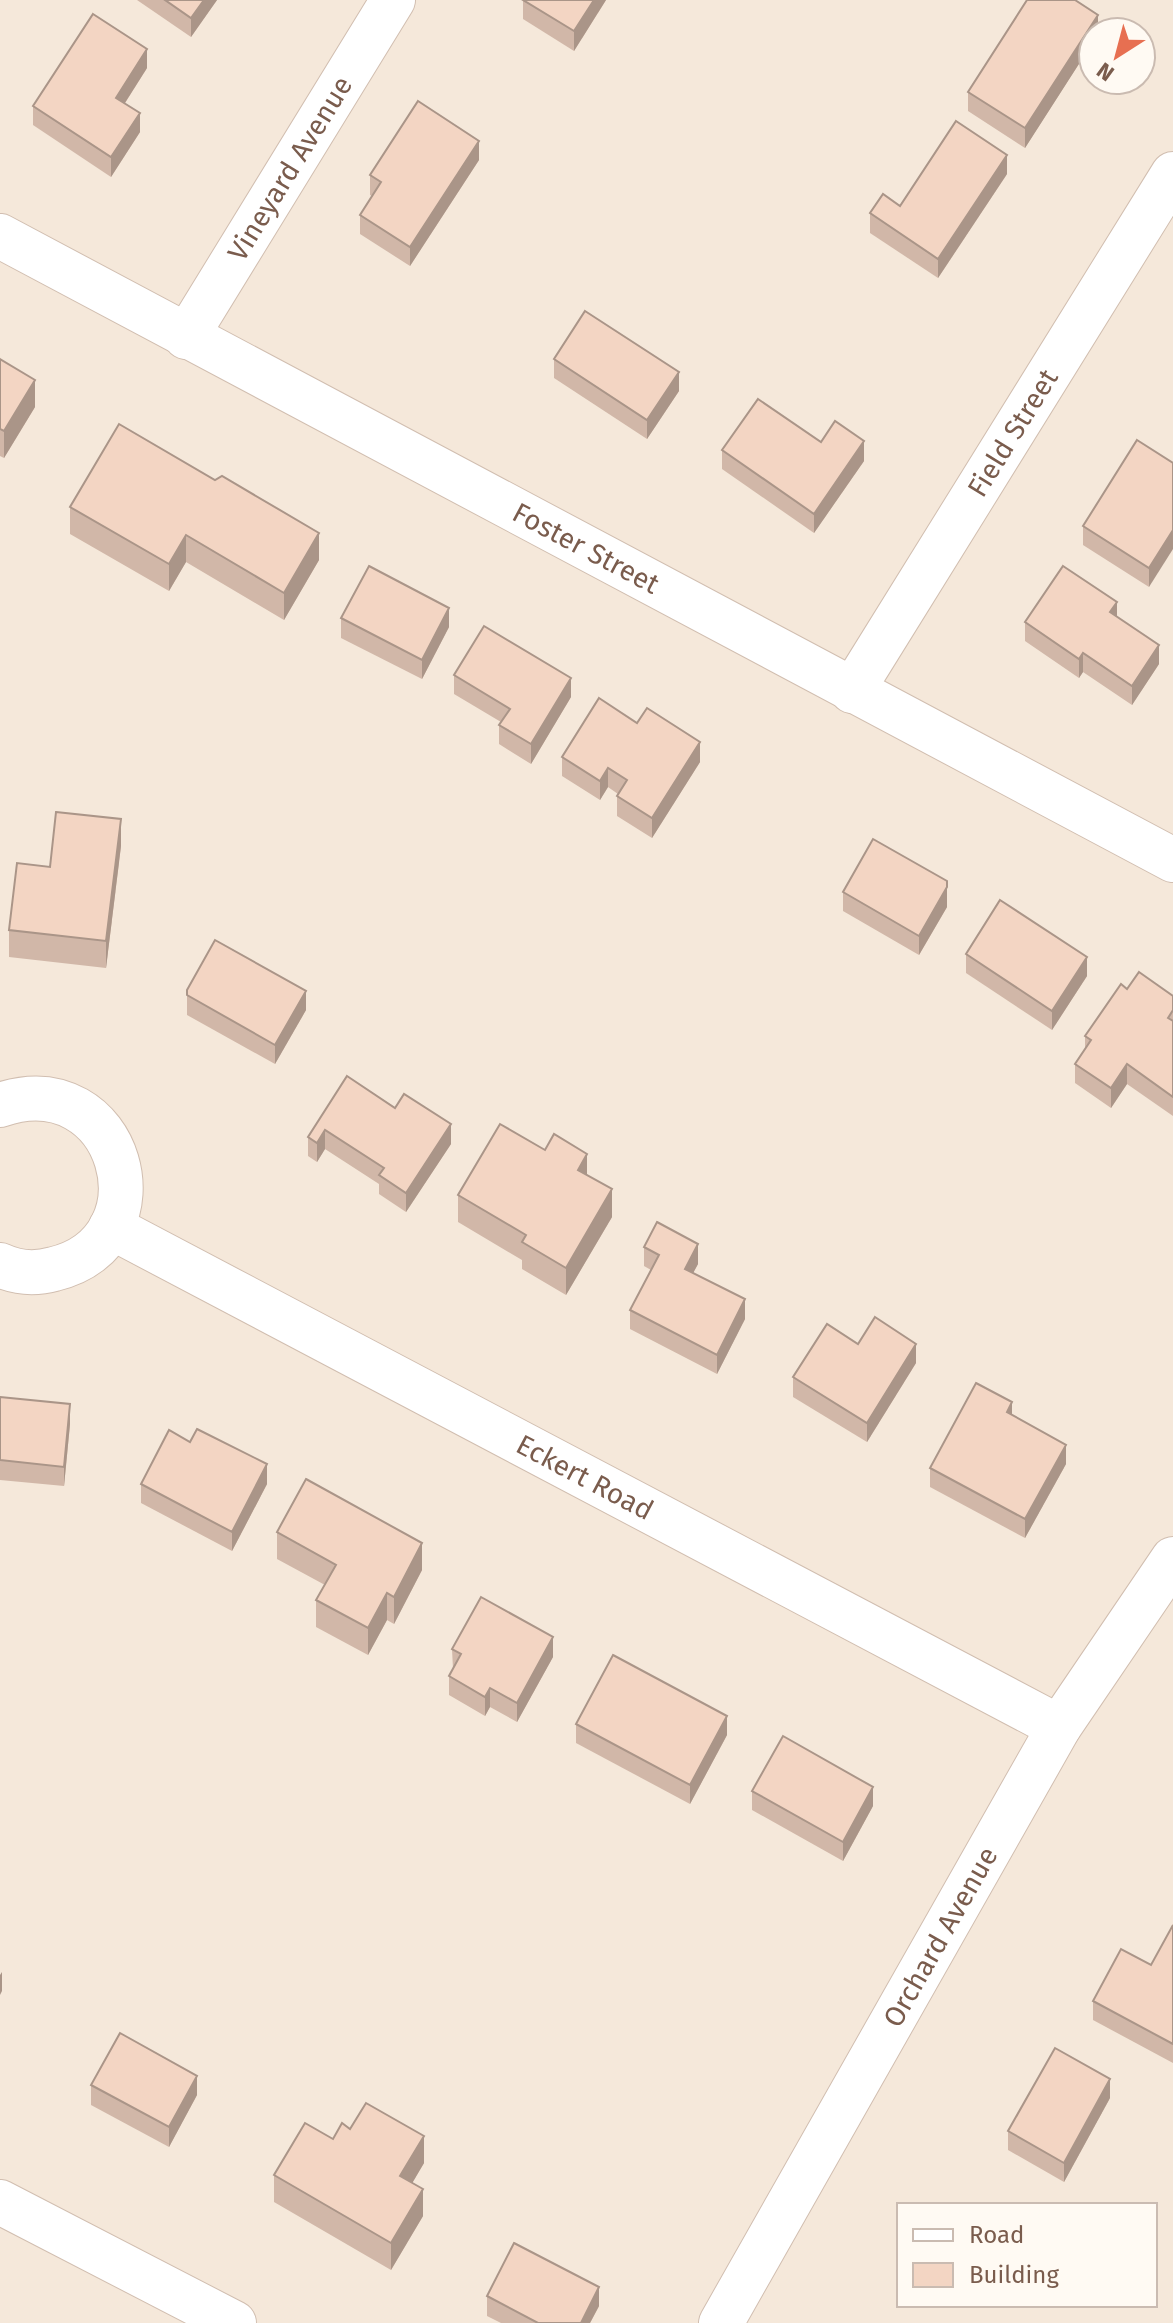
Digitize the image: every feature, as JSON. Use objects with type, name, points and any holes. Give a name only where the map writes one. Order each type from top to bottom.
[{"type":"street","name":"Vineyard Avenue","points":[[186,337],[393,0]]},
{"type":"street","name":"Field Street","points":[[852,691],[1173,174]]},
{"type":"street","name":"Foster Street","points":[[0,236],[1173,860]]},
{"type":"street","points":[[0,1105],[16,1099],[45,1097],[72,1105],[95,1122],[112,1144],[121,1172],[120,1200],[111,1227],[93,1250],[68,1266],[40,1273],[10,1270],[0,1265]]},
{"type":"street","name":"Eckert Road","points":[[111,1227],[1059,1727]]},
{"type":"street","name":"Orchard Avenue","points":[[721,2323],[1059,1727],[1173,1559]]},
{"type":"street","points":[[0,2202],[234,2323]]},
{"type":"shaded area","points":[[0,0],[1173,0],[1173,2323],[0,2323]]},
{"type":"building","points":[[165,0],[204,0],[191,18]]},
{"type":"building","points":[[523,0],[594,0],[574,31]]},
{"type":"building","points":[[1027,0],[1075,0],[1098,15],[1077,16],[1077,48],[1025,128],[968,92]]},
{"type":"building","points":[[93,14],[147,49],[116,98],[140,113],[111,157],[33,106]]},
{"type":"building","points":[[418,101],[479,141],[410,247],[360,215],[381,182],[370,175]]},
{"type":"building","points":[[956,121],[1007,155],[938,259],[870,213],[883,194],[900,206]]},
{"type":"building","points":[[585,311],[679,372],[647,420],[554,359]]},
{"type":"building","points":[[0,359],[35,380],[4,431],[0,429]]},
{"type":"building","points":[[758,399],[821,442],[835,421],[864,441],[814,514],[722,450]]},
{"type":"building","points":[[119,424],[215,480],[222,476],[319,533],[284,593],[186,535],[169,564],[70,507]]},
{"type":"building","points":[[1137,440],[1173,463],[1173,530],[1149,568],[1083,526]]},
{"type":"building","points":[[369,566],[449,608],[422,660],[341,618]]},
{"type":"building","points":[[1063,566],[1117,602],[1110,612],[1159,645],[1132,686],[1083,653],[1079,659],[1025,622]]},
{"type":"building","points":[[484,626],[571,678],[531,744],[499,725],[510,709],[454,675]]},
{"type":"building","points":[[599,698],[637,723],[647,708],[700,742],[652,818],[617,796],[627,780],[608,768],[600,781],[562,757]]},
{"type":"building","points":[[56,812],[121,819],[106,941],[9,930],[17,863],[50,867]]},
{"type":"building","points":[[873,839],[947,881],[947,887],[919,936],[843,892]]},
{"type":"building","points":[[1000,900],[1087,957],[1052,1011],[966,954]]},
{"type":"building","points":[[215,940],[306,991],[275,1045],[187,995]]},
{"type":"building","points":[[1139,972],[1173,996],[1173,1010],[1168,1018],[1173,1021],[1173,1097],[1127,1064],[1111,1088],[1075,1064],[1091,1040],[1085,1036],[1121,984],[1127,989]]},
{"type":"building","points":[[347,1076],[395,1108],[404,1094],[451,1124],[406,1193],[379,1175],[384,1168],[325,1130],[317,1143],[308,1137]]},
{"type":"building","points":[[500,1124],[545,1150],[554,1134],[587,1154],[578,1170],[612,1189],[566,1268],[522,1242],[526,1235],[458,1195]]},
{"type":"building","points":[[657,1222],[698,1244],[685,1269],[745,1299],[717,1355],[630,1310],[659,1255],[644,1247]]},
{"type":"building","points":[[875,1317],[916,1344],[867,1423],[793,1377],[827,1324],[858,1344]]},
{"type":"building","points":[[976,1383],[1012,1402],[1007,1412],[1066,1445],[1025,1519],[930,1468]]},
{"type":"building","points":[[0,1397],[70,1404],[64,1467],[0,1460]]},
{"type":"building","points":[[197,1429],[267,1464],[232,1532],[141,1484],[169,1430],[190,1442]]},
{"type":"building","points":[[306,1479],[422,1543],[394,1597],[387,1593],[368,1628],[316,1600],[336,1565],[277,1532]]},
{"type":"building","points":[[481,1597],[553,1637],[517,1703],[490,1688],[485,1697],[449,1676],[461,1654],[452,1649]]},
{"type":"building","points":[[613,1655],[727,1716],[690,1785],[576,1724]]},
{"type":"building","points":[[783,1736],[873,1787],[843,1842],[752,1791]]},
{"type":"building","points":[[1173,1925],[1173,2044],[1093,2001],[1121,1949],[1151,1965]]},
{"type":"building","points":[[120,2033],[197,2076],[169,2127],[91,2085]]},
{"type":"building","points":[[1055,2048],[1110,2079],[1064,2163],[1008,2131]]},
{"type":"building","points":[[366,2103],[424,2136],[400,2176],[423,2189],[391,2243],[274,2175],[305,2123],[333,2139],[342,2123],[350,2129]]},
{"type":"building","points":[[514,2243],[599,2287],[581,2323],[538,2323],[487,2296]]}]
